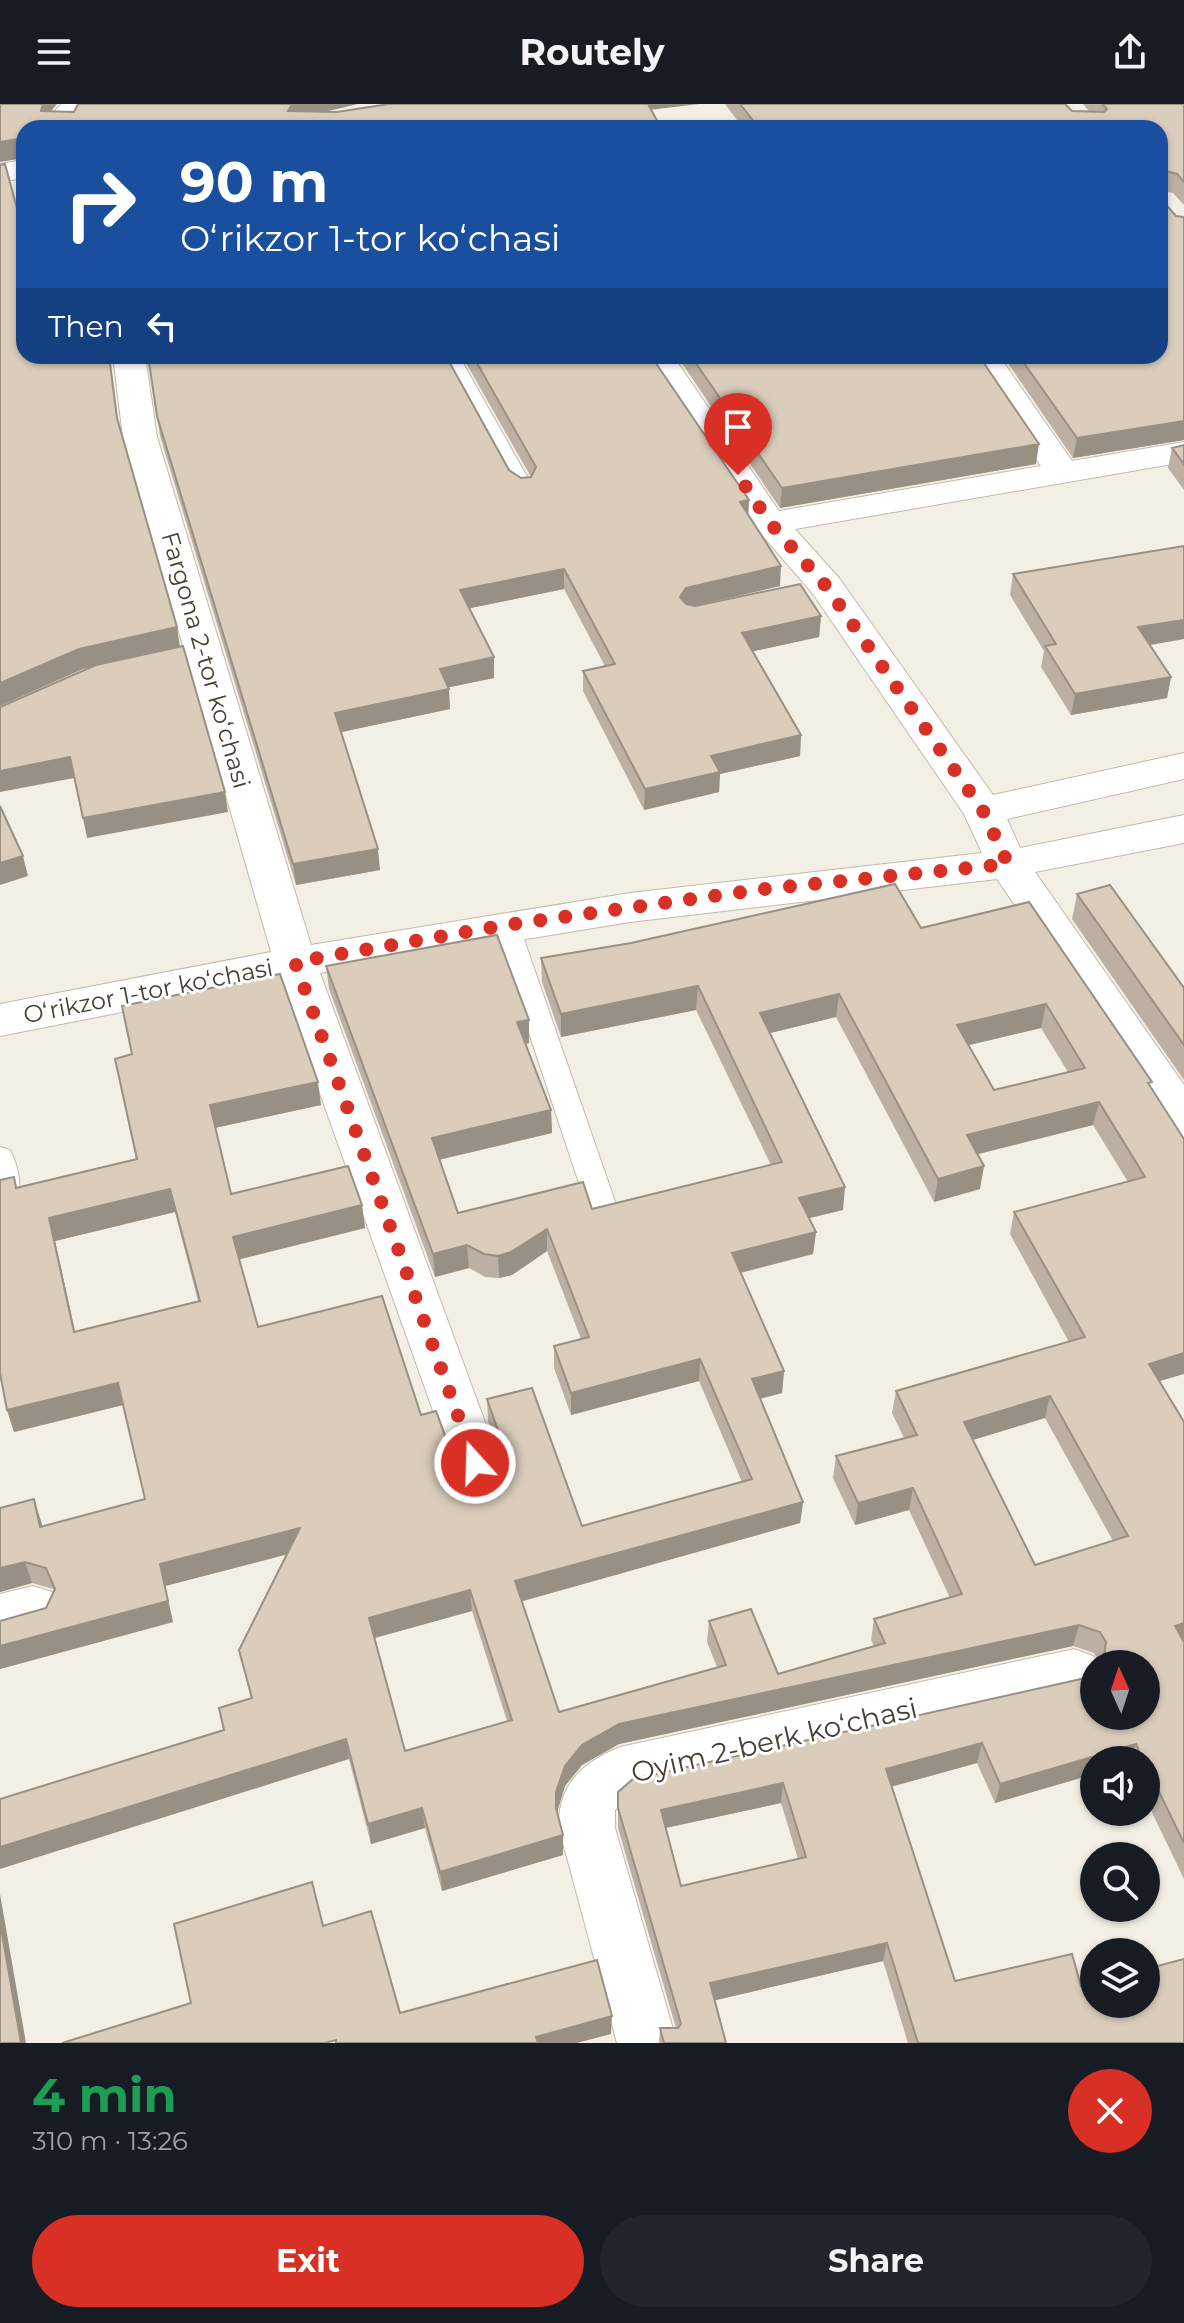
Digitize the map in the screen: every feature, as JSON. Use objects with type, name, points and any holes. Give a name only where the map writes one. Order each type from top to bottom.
[{"type":"street","points":[[63,120],[78,104]]},
{"type":"street","name":"Fargona 2-tor koʻchasi","points":[[130,364],[140,437],[195,653],[295,962],[475,1463]]},
{"type":"street","points":[[662,364],[770,523],[811,590],[983,811],[1008,864],[1184,1120]]},
{"type":"street","points":[[988,364],[1062,472]]},
{"type":"street","points":[[770,523],[1184,452]]},
{"type":"street","points":[[983,811],[1184,766]]},
{"type":"street","name":"Oʻrikzor 1-tor koʻchasi","points":[[0,1020],[295,962],[506,925],[764,889],[1008,864],[1184,829]]},
{"type":"street","name":"Oyim 2-berk koʻchasi","points":[[647,2043],[587,1828],[585,1812],[591,1794],[603,1781],[620,1773],[1074,1673]]},
{"type":"lane","points":[[453,364],[523,489]]},
{"type":"lane","points":[[506,925],[604,1213]]},
{"type":"lane","points":[[0,1158],[6,1190]]},
{"type":"building","points":[[0,104],[43,104],[41,111],[74,112],[78,104],[292,104],[288,111],[337,112],[389,104],[648,104],[657,120],[16,120],[16,139],[0,142]]},
{"type":"building","points":[[740,104],[1065,104],[1072,111],[1104,112],[1107,109],[1102,104],[1184,104],[1184,182],[1177,174],[1168,172],[1168,120],[753,120]]},
{"type":"building","points":[[5,164],[16,205],[16,364],[110,364],[117,418],[177,627],[79,649],[0,683],[0,165]]},
{"type":"building","points":[[1168,207],[1176,216],[1184,217],[1184,421],[1077,438],[1025,364],[1168,364]]},
{"type":"building","points":[[149,364],[450,364],[509,470],[521,478],[531,477],[536,467],[478,364],[656,364],[749,500],[740,502],[781,566],[686,588],[680,597],[686,604],[695,606],[800,584],[821,616],[742,633],[801,735],[711,756],[720,772],[645,789],[583,671],[615,664],[564,569],[460,590],[494,657],[440,669],[449,689],[335,713],[378,849],[293,864],[157,416]]},
{"type":"building","points":[[697,364],[984,364],[1039,444],[782,488]]},
{"type":"building","points":[[1184,445],[1184,464],[1172,448]]},
{"type":"building","points":[[1184,546],[1184,620],[1138,627],[1171,677],[1075,694],[1045,646],[1056,644],[1013,574]]},
{"type":"building","points":[[183,646],[225,792],[83,818],[70,757],[0,771],[0,707],[96,665]]},
{"type":"building","points":[[0,806],[23,856],[0,863]]},
{"type":"building","points":[[895,884],[921,928],[1029,902],[1152,1082],[1148,1083],[1184,1139],[1184,1353],[1149,1364],[1184,1422],[1184,1623],[1175,1626],[1184,1642],[1184,1843],[1160,1794],[1160,1746],[1080,1746],[1080,1760],[1000,1784],[982,1743],[886,1769],[955,1981],[1072,1954],[1080,1982],[1080,2018],[1160,2018],[1160,1965],[1184,1959],[1184,2043],[918,2043],[887,1943],[710,1983],[726,2043],[664,2043],[660,2028],[678,2028],[681,2024],[618,1808],[618,1792],[633,1779],[1080,1679],[1080,1730],[1160,1730],[1160,1650],[1105,1650],[1106,1642],[1100,1632],[1079,1625],[619,1724],[582,1745],[565,1766],[556,1792],[556,1808],[563,1835],[440,1872],[422,1808],[368,1824],[346,1739],[0,1847],[0,1799],[224,1730],[219,1708],[252,1698],[239,1650],[300,1528],[160,1564],[168,1601],[0,1646],[0,1621],[46,1608],[55,1589],[46,1568],[25,1562],[0,1568],[0,1508],[34,1499],[40,1527],[145,1499],[118,1383],[7,1410],[0,1373],[0,1180],[14,1177],[16,1188],[137,1159],[115,1059],[132,1054],[122,1006],[280,974],[318,1082],[210,1105],[231,1194],[348,1166],[362,1205],[233,1237],[258,1327],[382,1296],[421,1415],[436,1411],[453,1457],[473,1465],[493,1459],[502,1442],[487,1399],[532,1388],[582,1526],[752,1479],[700,1359],[571,1393],[554,1346],[589,1337],[547,1229],[511,1252],[498,1256],[484,1254],[467,1245],[433,1254],[326,966],[497,935],[529,1020],[517,1022],[551,1110],[432,1138],[458,1213],[583,1182],[592,1209],[782,1162],[698,986],[561,1014],[541,958],[631,943]],"holes":[[[839,994],[938,1179],[984,1166],[967,1135],[1099,1102],[1145,1177],[1014,1212],[1085,1337],[896,1391],[917,1435],[836,1456],[858,1503],[913,1488],[962,1594],[874,1619],[885,1643],[778,1674],[751,1609],[709,1621],[726,1665],[559,1712],[515,1581],[803,1502],[752,1379],[784,1371],[732,1253],[816,1232],[799,1198],[845,1187],[760,1013]],[[1046,1004],[1085,1068],[994,1090],[957,1025]],[[170,1189],[200,1301],[74,1332],[49,1218]],[[1050,1396],[1128,1536],[1035,1565],[964,1422]],[[470,1590],[512,1720],[405,1751],[369,1618]],[[783,1783],[806,1857],[681,1886],[661,1810]]]},
{"type":"building","points":[[1110,885],[1184,988],[1184,1045],[1077,894]]},
{"type":"building","points":[[312,1882],[323,1926],[371,1911],[400,2013],[597,1960],[612,2016],[536,2037],[538,2043],[336,2043],[336,2040],[325,2043],[62,2043],[191,2003],[174,1924]]},
{"type":"building","points":[[0,1922],[21,2043],[0,2043]]},
{"type":"route","points":[[475,1463],[295,962],[506,925],[764,889],[1008,864],[983,811],[826,586],[770,523],[738,475]]}]
